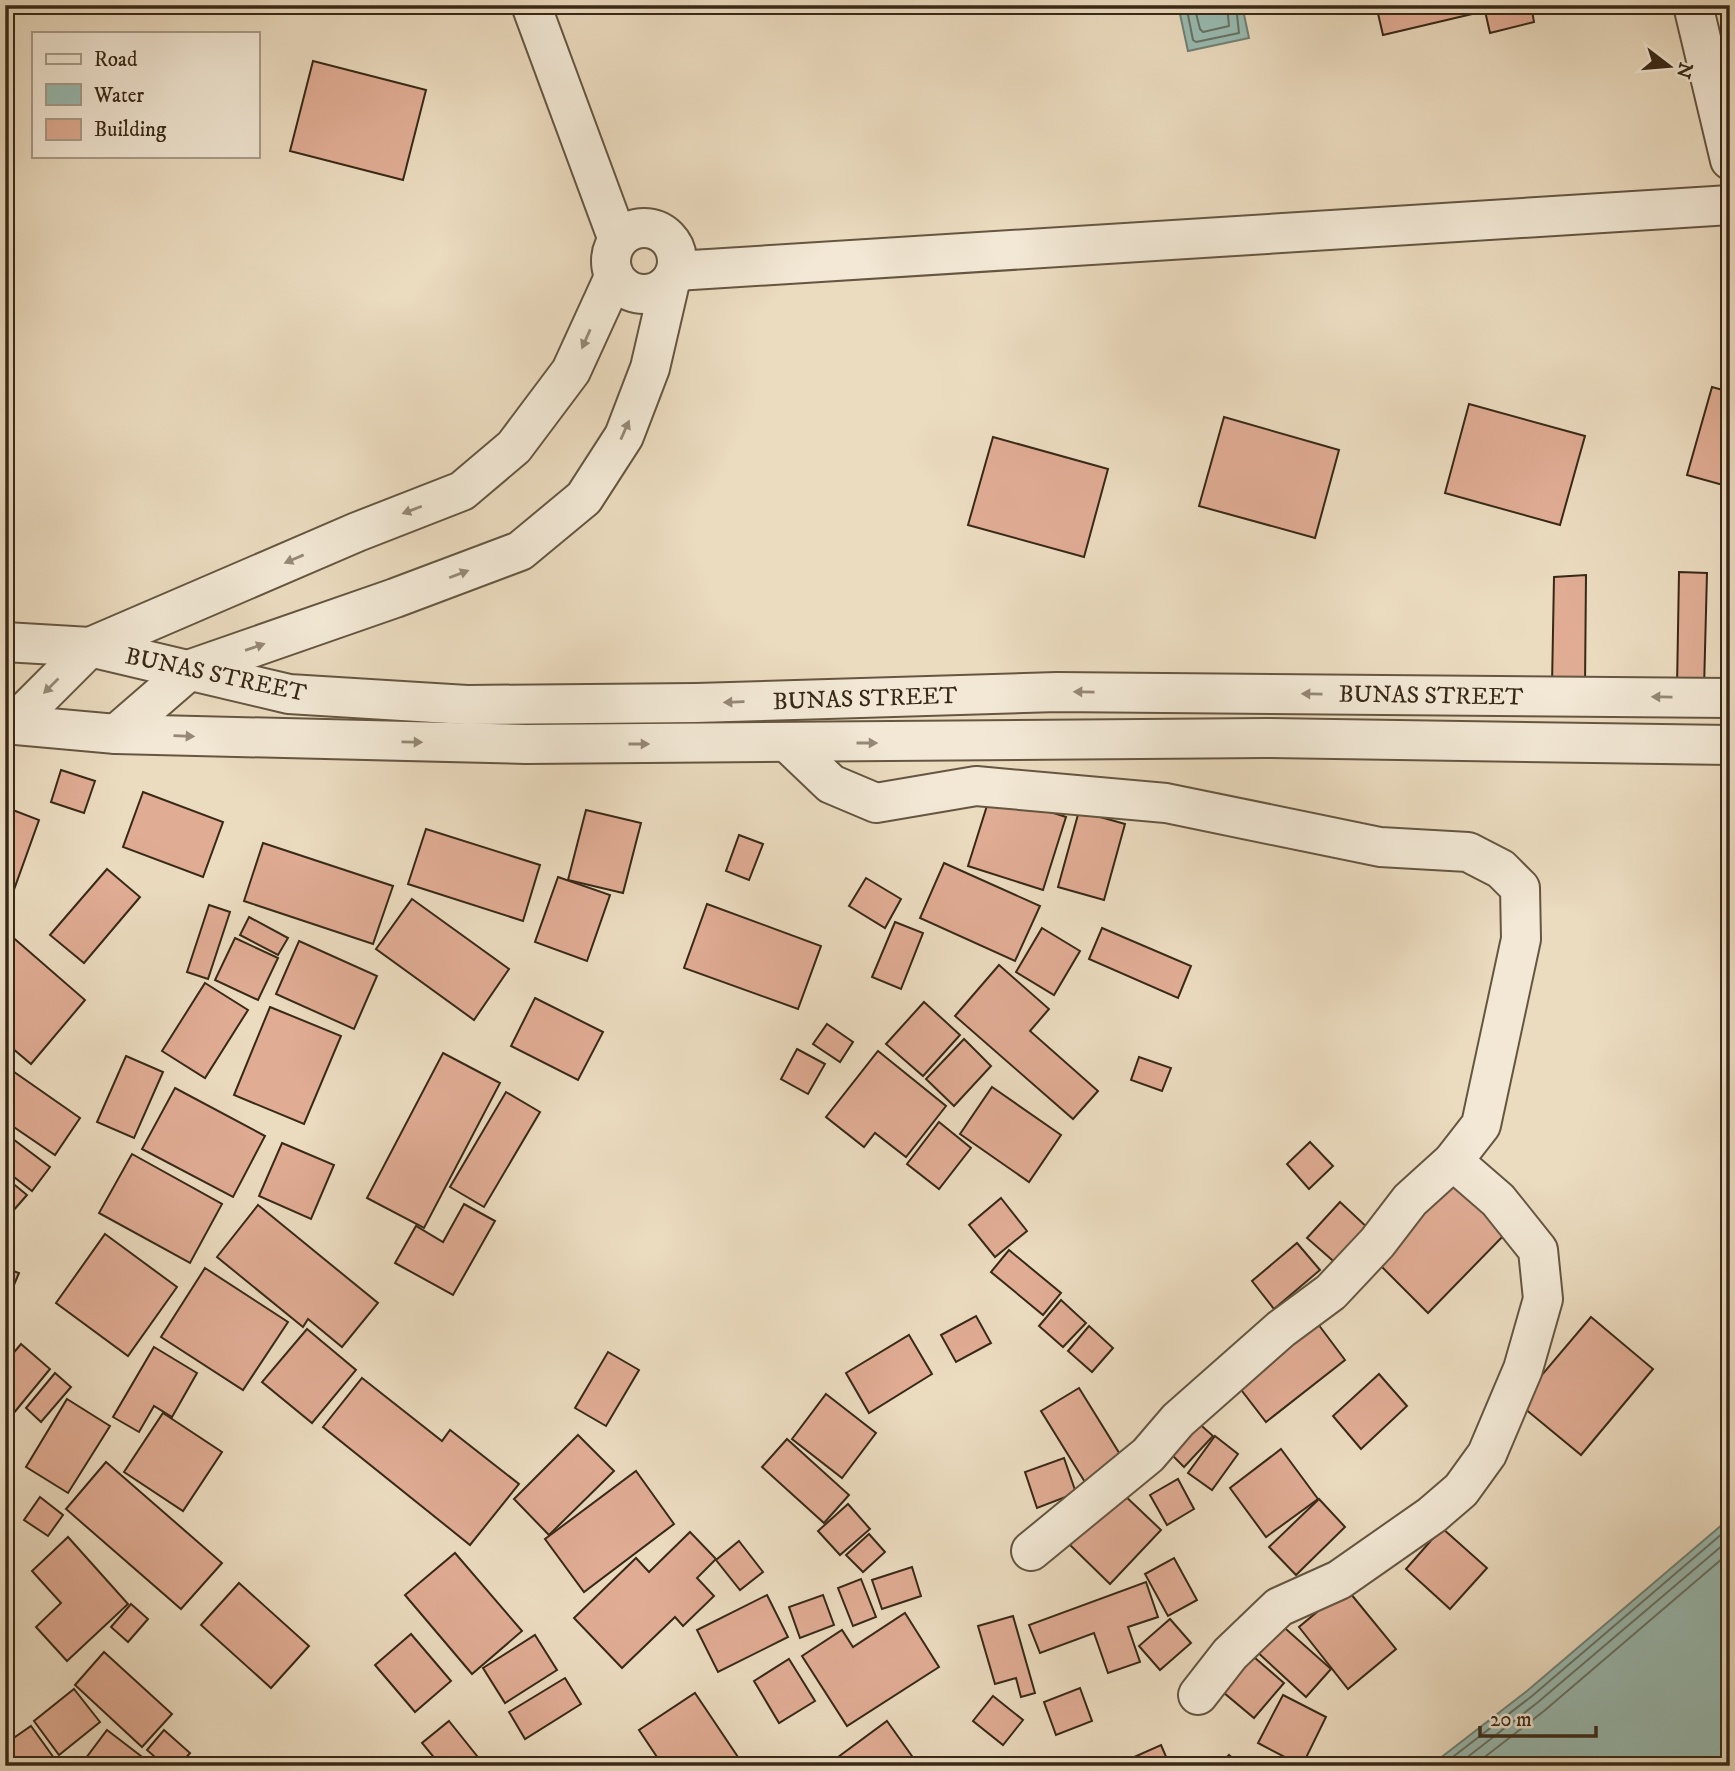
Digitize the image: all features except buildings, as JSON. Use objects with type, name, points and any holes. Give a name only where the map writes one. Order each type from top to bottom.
[{"type":"street","points":[[531,5],[616,259],[623,288],[634,294],[648,295],[660,291],[673,277],[1730,205]]},
{"type":"street","points":[[1693,5],[1730,160]]},
{"type":"street","points":[[9,724],[90,647],[357,532],[462,491],[514,447],[571,371],[628,232],[640,227],[653,229],[665,235],[674,245],[678,257],[650,368],[624,436],[584,498],[520,551],[191,669],[116,734]]},
{"type":"street","name":"BUNAS STREET","points":[[5,642],[90,647],[289,694],[467,705],[696,703],[1056,692],[1730,698]]},
{"type":"street","name":"BUNAS STREET","points":[[9,724],[116,734],[526,744],[1266,738],[1730,745]]},
{"type":"street","points":[[788,743],[831,784],[876,803],[976,786],[1166,803],[1380,847],[1468,852],[1501,869],[1520,888],[1521,939],[1481,1125],[1453,1161],[1410,1200],[1377,1243],[1331,1292],[1271,1338],[1178,1420],[1148,1455],[1031,1551]]},
{"type":"street","points":[[1198,1695],[1230,1654],[1279,1607],[1339,1580],[1432,1515],[1461,1490],[1487,1454],[1523,1369],[1543,1299],[1538,1250],[1498,1200],[1453,1161]]},
{"type":"water","points":[[1178,5],[1242,5],[1249,38],[1188,51]]},
{"type":"water","points":[[1730,1518],[1730,1766],[1430,1766],[1527,1691]]}]
